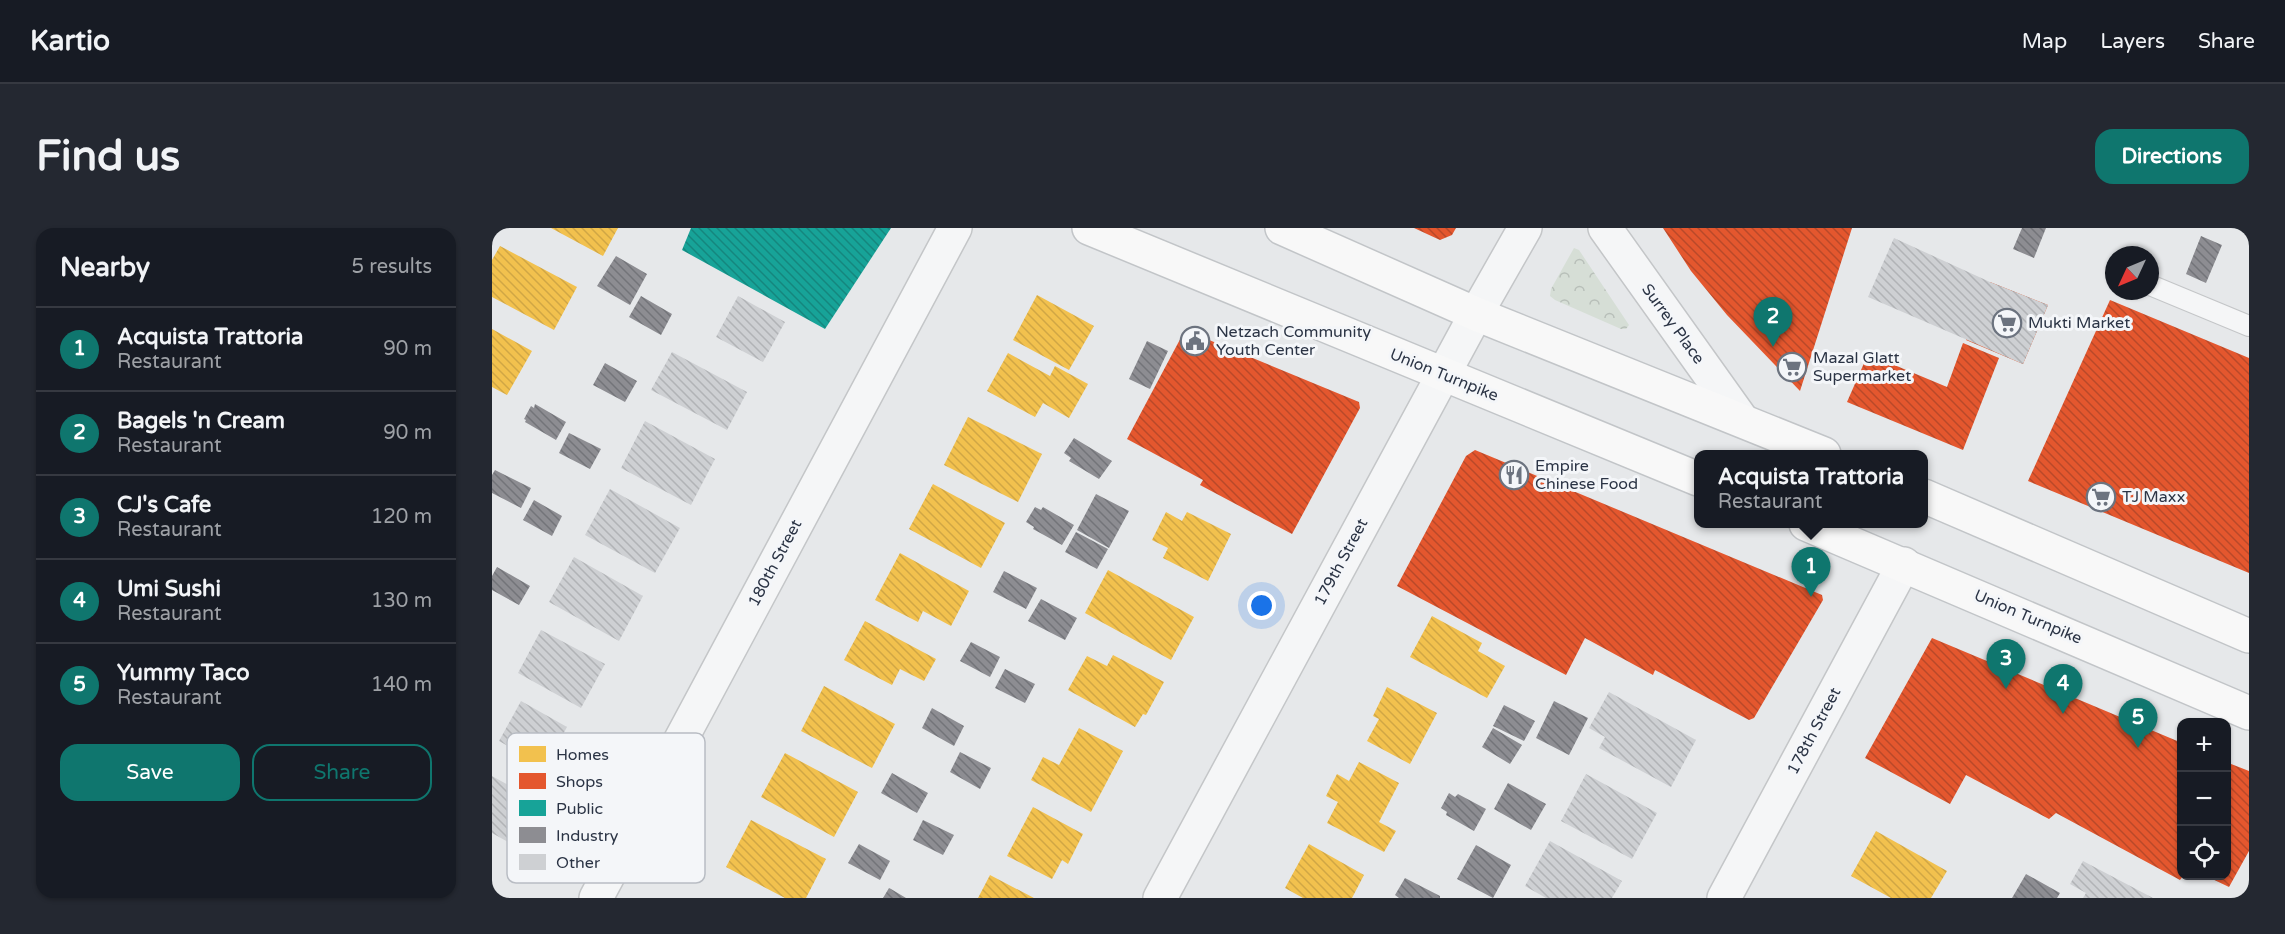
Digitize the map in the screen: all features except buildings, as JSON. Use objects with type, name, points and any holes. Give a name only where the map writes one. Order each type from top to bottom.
[{"type":"main road","name":"Union Turnpike","points":[[1089,228],[1694,477]]},
{"type":"main road","points":[[1282,228],[1476,314],[1814,450]]},
{"type":"main road","points":[[1928,498],[2249,636]]},
{"type":"main road","name":"Union Turnpike","points":[[1816,528],[2249,713]]},
{"type":"street","name":"180th Street","points":[[684,733],[955,228]]},
{"type":"street","name":"179th Street","points":[[1160,898],[1476,314],[1525,228]]},
{"type":"street","name":"Surrey Place","points":[[1605,228],[1742,420]]},
{"type":"street","name":"178th Street","points":[[1724,898],[1904,564]]},
{"type":"street","name":"180th Street","points":[[596,898],[604,883]]},
{"type":"lane","points":[[2159,289],[2249,326]]},
{"type":"green space","points":[[1574,248],[1579,250],[1629,325],[1626,329],[1621,329],[1550,296],[1551,289]]},
{"type":"place","name":"Mukti Market","points":[[2007,323]]},
{"type":"place","name":"Netzach Community Youth Center","points":[[1195,341]]},
{"type":"place","name":"Bagels 'n Cream","points":[[1773,347]]},
{"type":"place","name":"Mazal Glatt Supermarket","points":[[1792,367]]},
{"type":"place","name":"Empire Chinese Food","points":[[1514,475]]},
{"type":"place","name":"TJ Maxx","points":[[2101,497]]},
{"type":"place","name":"Acquista Trattoria","points":[[1811,597]]},
{"type":"place","name":"CJ's Cafe","points":[[2006,689]]},
{"type":"place","name":"Umi Sushi","points":[[2063,714]]},
{"type":"place","name":"Yummy Taco","points":[[2138,748]]}]
